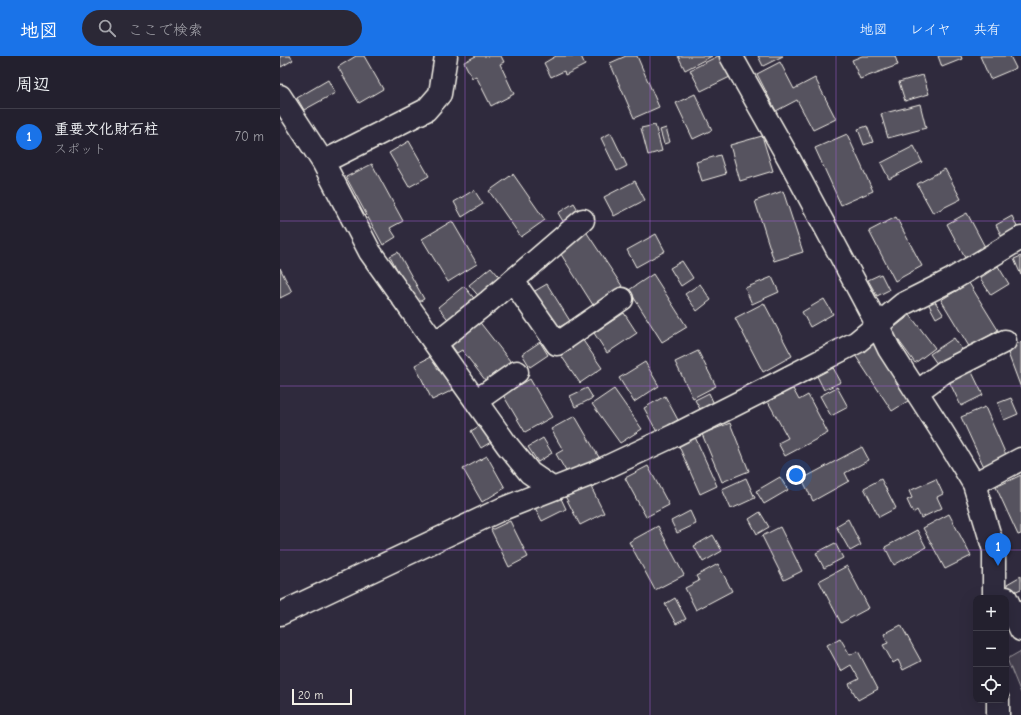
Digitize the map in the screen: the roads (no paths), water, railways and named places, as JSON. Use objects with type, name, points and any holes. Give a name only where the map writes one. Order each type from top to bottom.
[{"type":"street","points":[[323,162],[426,110],[440,94],[446,56]]},
{"type":"street","points":[[731,56],[788,157],[889,349],[974,484],[994,550],[994,595]]},
{"type":"street","points":[[280,96],[323,162],[370,252],[507,445],[530,473],[552,488]]},
{"type":"street","points":[[436,343],[513,281],[583,220]]},
{"type":"street","points":[[280,614],[502,509],[552,488],[594,473],[687,429],[857,342],[903,304],[951,280],[1021,238]]},
{"type":"street","points":[[513,281],[557,344],[622,300]]},
{"type":"street","points":[[917,392],[944,372],[1005,341]]},
{"type":"street","points":[[476,401],[517,372]]},
{"type":"street","points":[[974,484],[1021,459]]},
{"type":"street","points":[[994,574],[1004,595]]},
{"type":"street","points":[[1009,604],[1021,630]]},
{"type":"street","points":[[998,703],[998,715]]},
{"type":"place","name":"重要文化財石柱","points":[[998,566]]}]
